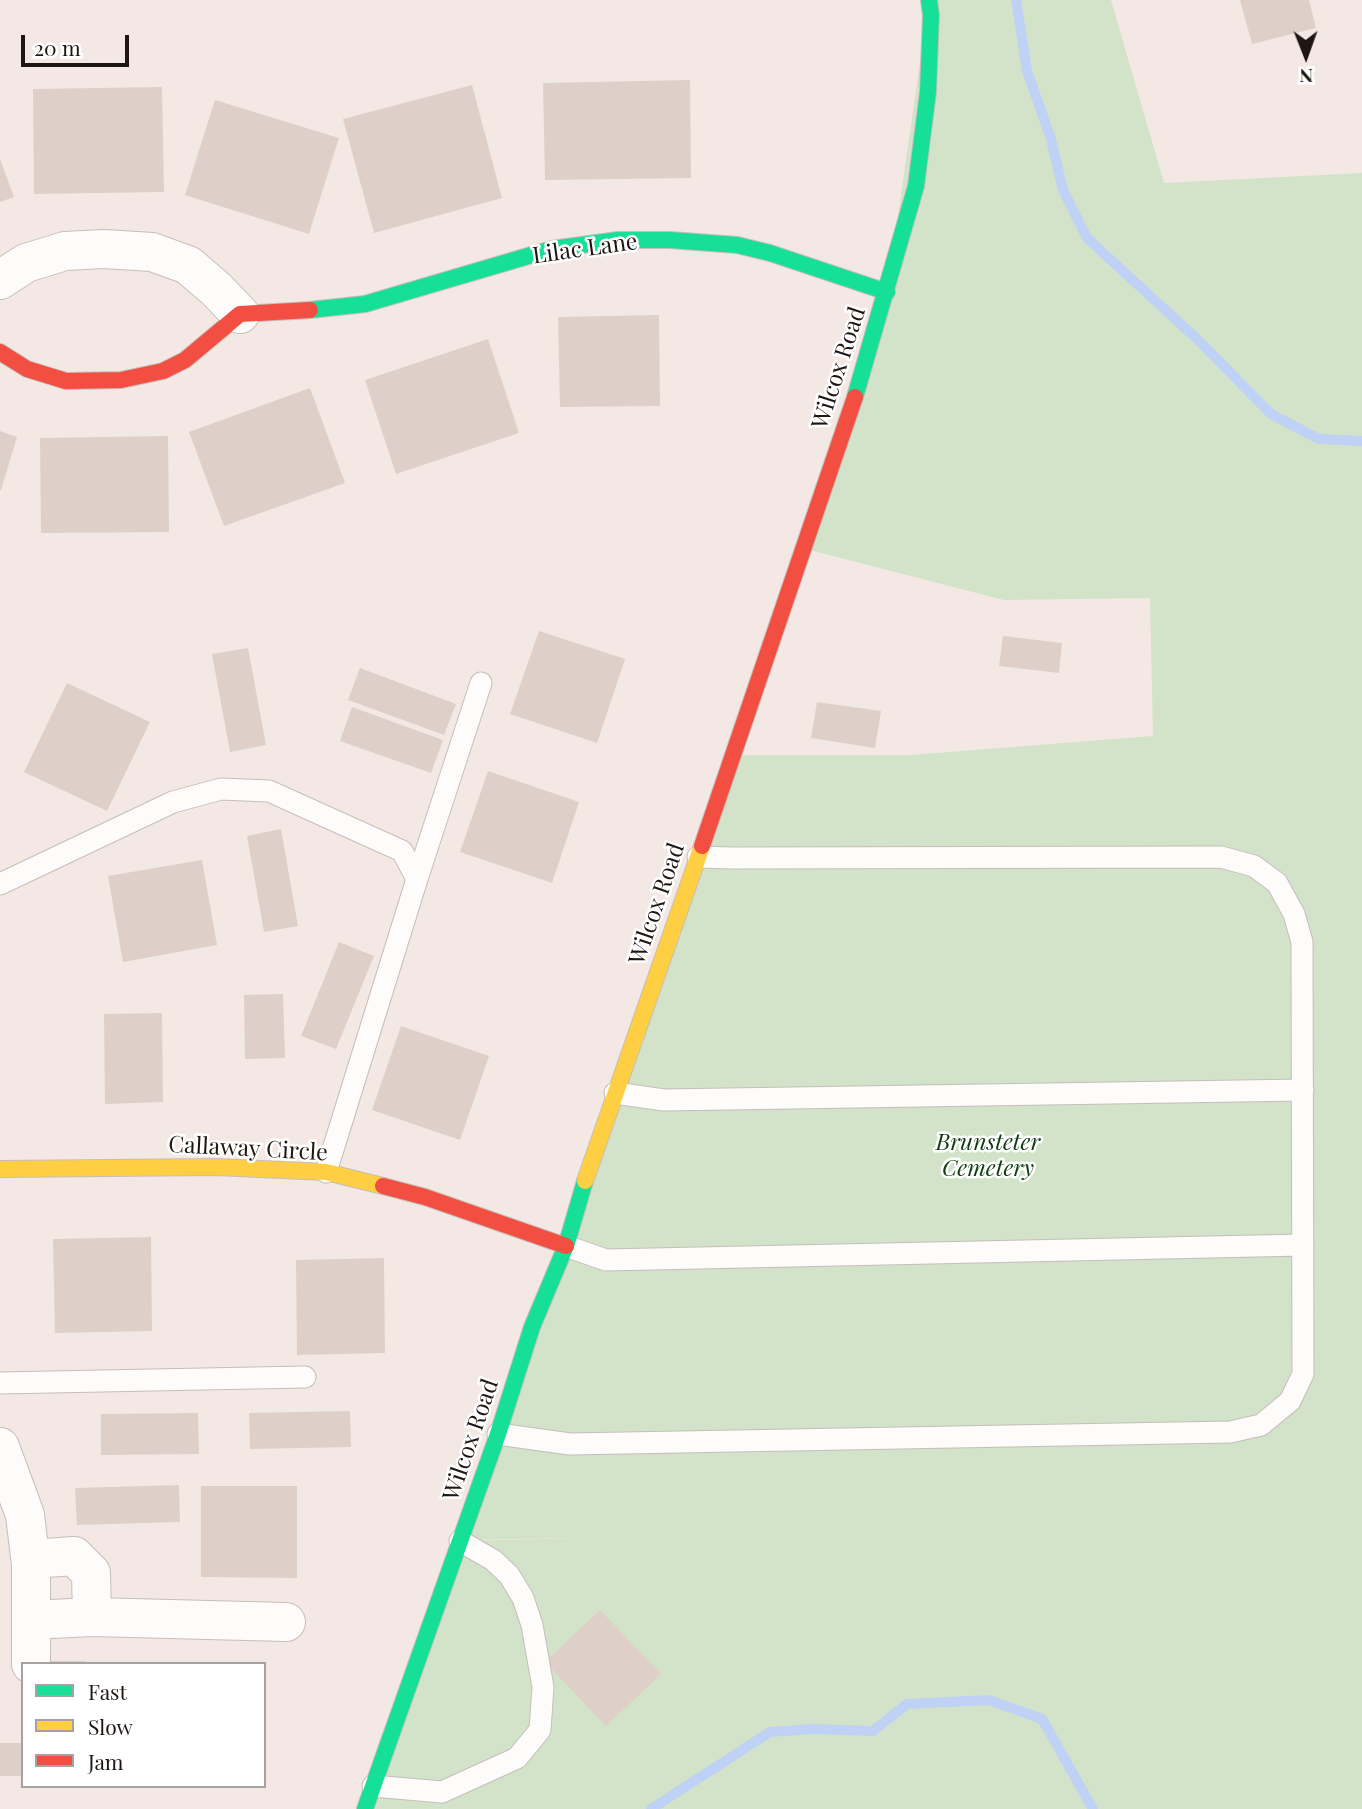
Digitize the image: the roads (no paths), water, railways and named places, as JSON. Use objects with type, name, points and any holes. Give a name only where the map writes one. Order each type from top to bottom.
[{"type":"street","name":"Wilcox Road","points":[[365,1809],[498,1434],[533,1327],[566,1246],[591,1161],[861,379],[916,186],[928,92],[931,15],[929,0]]},
{"type":"street","name":"Lilac Lane","points":[[240,314],[336,309],[365,304],[552,249],[618,240],[670,240],[737,245],[770,253],[887,292]]},
{"type":"street","points":[[0,280],[26,263],[65,251],[104,249],[152,252],[188,265],[240,314],[185,360],[163,371],[121,380],[66,381],[27,369],[0,352]]},
{"type":"street","name":"Callaway Circle","points":[[0,1169],[216,1167],[326,1172],[425,1197],[566,1246]]},
{"type":"street","points":[[0,1447],[25,1515],[30,1559],[30,1662]]},
{"type":"street","points":[[30,1559],[74,1556],[91,1573],[92,1617]]},
{"type":"street","points":[[31,1619],[92,1617],[286,1622]]},
{"type":"lane","points":[[326,1172],[481,683]]},
{"type":"lane","points":[[0,884],[173,802],[221,789],[268,791],[402,852],[417,879]]},
{"type":"lane","points":[[498,1434],[570,1444],[1216,1433],[1261,1425],[1290,1401],[1303,1374],[1302,942],[1294,914],[1277,883],[1254,866],[1221,857],[698,857]]},
{"type":"lane","points":[[615,1093],[664,1100],[1303,1090]]},
{"type":"lane","points":[[566,1246],[606,1260],[1303,1245]]},
{"type":"lane","points":[[0,1383],[305,1377]]},
{"type":"lane","points":[[373,1786],[442,1792],[517,1758],[540,1730],[543,1687],[532,1625],[523,1598],[509,1575],[493,1560],[460,1541]]},
{"type":"waterway","points":[[1016,0],[1027,71],[1051,139],[1063,190],[1087,238],[1197,339],[1271,414],[1319,439],[1362,441]]},
{"type":"waterway","points":[[651,1809],[770,1732],[812,1729],[873,1731],[907,1704],[989,1700],[1042,1719],[1093,1809]]},
{"type":"park label","name":"Brunsteter Cemetery","points":[[988,1156]]}]
